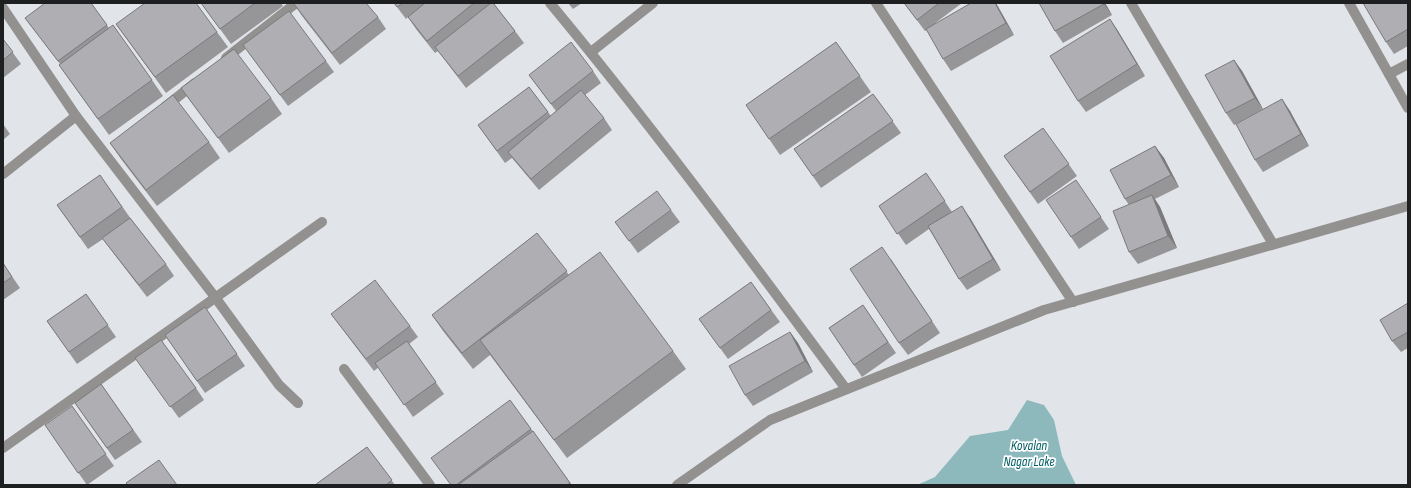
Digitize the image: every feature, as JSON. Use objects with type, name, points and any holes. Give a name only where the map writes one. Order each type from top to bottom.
[{"type":"street","points":[[221,62],[296,3]]},
{"type":"street","points":[[550,3],[646,122],[744,250],[846,389]]},
{"type":"street","points":[[591,52],[653,3]]},
{"type":"street","points":[[876,3],[1073,302]]},
{"type":"street","points":[[1131,3],[1273,244]]},
{"type":"street","points":[[1349,3],[1408,108]]},
{"type":"street","points":[[3,8],[76,116],[215,297],[279,385],[298,403]]},
{"type":"street","points":[[1389,74],[1408,64]]},
{"type":"street","points":[[158,112],[202,77]]},
{"type":"street","points":[[3,174],[76,116]]},
{"type":"street","points":[[105,154],[115,146]]},
{"type":"street","points":[[677,485],[770,420],[1044,310],[1408,206]]},
{"type":"street","points":[[3,448],[322,222]]},
{"type":"street","points":[[344,369],[430,485]]},
{"type":"water","name":"Kovalan Nagar Lake","points":[[1027,400],[1044,405],[1054,420],[1062,456],[1076,485],[917,485],[935,477],[970,436],[1008,430]]},
{"type":"building","points":[[45,3],[91,3],[107,25],[58,61],[25,18]]},
{"type":"building","points":[[145,3],[196,3],[217,32],[155,77],[116,24]]},
{"type":"building","points":[[201,3],[255,3],[220,29]]},
{"type":"building","points":[[366,3],[378,17],[332,53],[294,4]]},
{"type":"building","points":[[394,3],[403,3],[397,7]]},
{"type":"building","points":[[425,3],[474,3],[427,41],[408,17]]},
{"type":"building","points":[[491,3],[493,3],[515,31],[458,76],[435,47]]},
{"type":"building","points":[[904,3],[939,3],[917,20]]},
{"type":"building","points":[[971,3],[995,3],[1006,23],[943,59],[926,29]]},
{"type":"building","points":[[1039,3],[1103,3],[1104,4],[1055,31]]},
{"type":"building","points":[[1363,3],[1408,3],[1408,29],[1386,42]]},
{"type":"building","points":[[289,11],[326,61],[280,95],[243,45]]},
{"type":"building","points":[[1110,19],[1137,64],[1078,101],[1050,56]]},
{"type":"building","points":[[113,25],[152,80],[98,119],[59,65]]},
{"type":"building","points":[[3,39],[13,52],[3,60]]},
{"type":"building","points":[[571,42],[593,71],[551,104],[529,75]]},
{"type":"building","points":[[836,42],[860,76],[769,139],[746,105]]},
{"type":"building","points":[[234,49],[271,98],[218,138],[181,88]]},
{"type":"building","points":[[1234,60],[1255,98],[1226,113],[1205,75]]},
{"type":"building","points":[[529,87],[548,112],[497,151],[478,125]]},
{"type":"building","points":[[581,90],[604,118],[531,179],[508,152]]},
{"type":"building","points":[[873,94],[893,121],[813,176],[794,149]]},
{"type":"building","points":[[173,95],[209,142],[146,190],[110,143]]},
{"type":"building","points":[[1282,99],[1301,134],[1255,160],[1236,124]]},
{"type":"building","points":[[1043,128],[1069,164],[1030,192],[1004,156]]},
{"type":"building","points":[[1155,146],[1171,175],[1125,199],[1110,170]]},
{"type":"building","points":[[926,173],[945,201],[897,234],[879,206]]},
{"type":"building","points":[[100,175],[122,207],[80,237],[57,205]]},
{"type":"building","points":[[1076,180],[1101,217],[1071,237],[1046,200]]},
{"type":"building","points":[[657,191],[671,210],[629,241],[615,222]]},
{"type":"building","points":[[1152,195],[1168,236],[1129,252],[1113,211]]},
{"type":"building","points":[[962,206],[993,259],[959,279],[928,226]]},
{"type":"building","points":[[130,218],[166,264],[139,285],[102,238]]},
{"type":"building","points":[[537,233],[567,271],[462,353],[432,315]]},
{"type":"building","points":[[882,247],[932,321],[899,343],[850,269]]},
{"type":"building","points":[[600,252],[673,351],[554,440],[480,340]]},
{"type":"building","points":[[3,263],[12,277],[3,283]]},
{"type":"building","points":[[375,280],[410,326],[366,359],[331,314]]},
{"type":"building","points":[[751,282],[771,310],[720,348],[699,319]]},
{"type":"building","points":[[86,294],[108,325],[69,352],[47,321]]},
{"type":"building","points":[[1408,303],[1408,332],[1392,341],[1380,320]]},
{"type":"building","points":[[863,305],[888,342],[854,365],[829,328]]},
{"type":"building","points":[[205,307],[237,354],[197,381],[165,335]]},
{"type":"building","points":[[790,332],[805,361],[745,395],[729,366]]},
{"type":"building","points":[[161,340],[196,388],[170,407],[135,358]]},
{"type":"building","points":[[407,341],[436,382],[404,405],[375,363]]},
{"type":"building","points":[[101,384],[133,430],[107,448],[75,403]]},
{"type":"building","points":[[510,400],[531,429],[456,485],[451,485],[431,458]]},
{"type":"building","points":[[72,406],[106,454],[78,473],[45,425]]},
{"type":"building","points":[[533,431],[570,483],[567,485],[458,485]]},
{"type":"building","points":[[367,447],[392,480],[386,485],[315,485]]},
{"type":"building","points":[[159,460],[177,485],[128,485],[126,483]]}]
